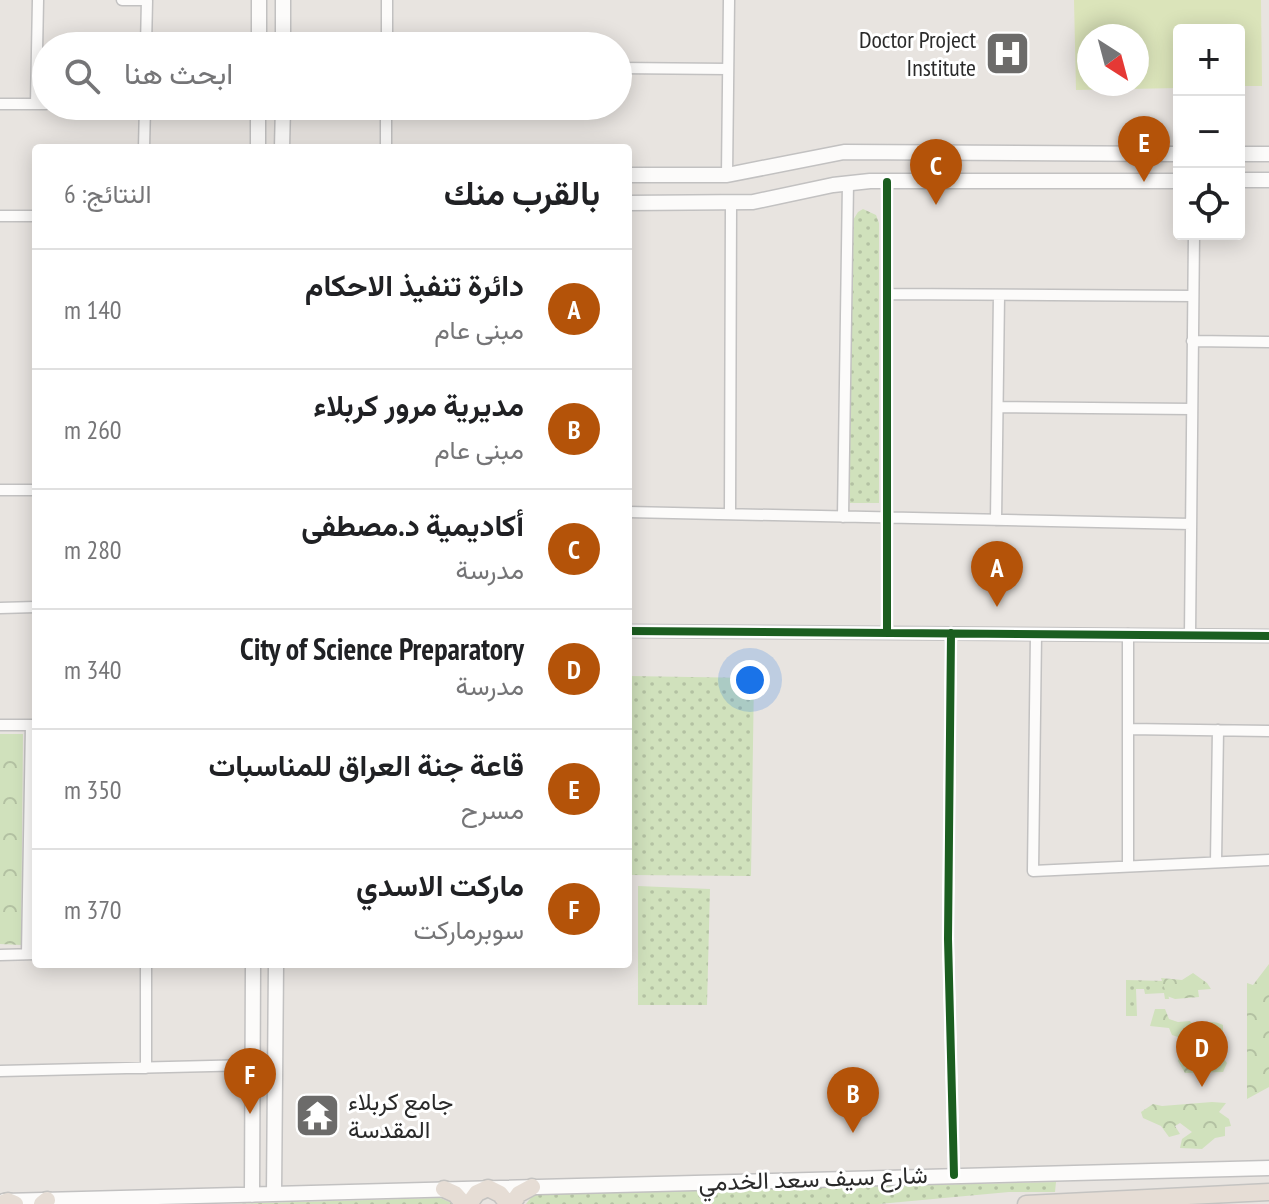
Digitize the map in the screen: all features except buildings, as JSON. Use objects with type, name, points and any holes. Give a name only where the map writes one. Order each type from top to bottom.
[{"type":"highway","points":[[444,1189],[467,1204],[477,1193],[488,1188],[510,1204],[519,1194],[532,1187]]},
{"type":"highway","points":[[1026,1204],[1269,1192]]},
{"type":"main road","points":[[259,0],[259,32]]},
{"type":"main road","points":[[283,0],[283,32]]},
{"type":"main road","points":[[258,120],[258,144]]},
{"type":"main road","points":[[282,144],[283,120]]},
{"type":"main road","points":[[632,175],[727,175],[844,152],[1173,154]]},
{"type":"main road","points":[[1112,154],[1118,170],[1112,181]]},
{"type":"main road","points":[[1142,181],[1137,170],[1145,154]]},
{"type":"main road","points":[[1245,154],[1269,154]]},
{"type":"main road","points":[[1245,180],[1269,180]]},
{"type":"main road","points":[[632,203],[731,204],[848,183],[1173,181]]},
{"type":"main road","points":[[252,1195],[253,968]]},
{"type":"main road","points":[[274,1194],[276,968]]},
{"type":"main road","name":"شارع سيف سعد الخدمي","points":[[6,1203],[1269,1168]]},
{"type":"street","points":[[38,0],[39,32]]},
{"type":"street","points":[[122,0],[147,0],[146,32]]},
{"type":"street","points":[[387,0],[387,32]]},
{"type":"street","points":[[727,175],[729,0]]},
{"type":"street","points":[[632,68],[728,69]]},
{"type":"street","points":[[0,104],[32,104]]},
{"type":"street","points":[[144,144],[145,120]]},
{"type":"street","points":[[386,120],[386,144]]},
{"type":"street","points":[[887,182],[887,633]]},
{"type":"street","points":[[843,517],[848,183]]},
{"type":"street","points":[[730,514],[731,204]]},
{"type":"street","points":[[0,216],[32,216]]},
{"type":"street","points":[[1190,635],[1194,240]]},
{"type":"street","points":[[887,294],[1193,296]]},
{"type":"street","points":[[996,520],[999,295]]},
{"type":"street","points":[[1192,341],[1269,342]]},
{"type":"street","points":[[998,407],[1191,409]]},
{"type":"street","points":[[0,490],[32,490]]},
{"type":"street","points":[[632,512],[1191,524]]},
{"type":"street","points":[[0,608],[32,607]]},
{"type":"street","points":[[632,631],[1269,636]]},
{"type":"street","points":[[951,633],[948,939],[954,1175]]},
{"type":"street","points":[[1036,634],[1033,871],[1269,860]]},
{"type":"street","points":[[1128,634],[1128,866]]},
{"type":"street","points":[[0,725],[32,725]]},
{"type":"street","points":[[1128,729],[1269,731]]},
{"type":"street","points":[[1216,862],[1218,730]]},
{"type":"street","points":[[0,955],[32,954]]},
{"type":"street","points":[[146,968],[146,1068]]},
{"type":"street","points":[[0,1071],[253,1065]]},
{"type":"green space","points":[[1074,0],[1261,0],[1262,86],[1245,86],[1245,24],[1173,24],[1173,88],[1149,89],[1149,24],[1077,24],[1077,90]]},
{"type":"green space","points":[[863,209],[876,215],[879,223],[879,503],[850,503],[847,230]]},
{"type":"green space","points":[[632,676],[754,678],[751,876],[632,875]]},
{"type":"green space","points":[[0,734],[23,734],[21,945],[0,944]]},
{"type":"green space","points":[[638,886],[710,889],[707,1005],[638,1005]]},
{"type":"green space","points":[[1269,964],[1269,1087],[1247,1099],[1247,983],[1253,985]]},
{"type":"green space","points":[[1193,973],[1211,989],[1198,990],[1199,997],[1175,999],[1167,996],[1161,978],[1182,980]]},
{"type":"green space","points":[[1126,980],[1166,981],[1169,999],[1165,999],[1164,993],[1145,994],[1144,989],[1136,989],[1137,1016],[1126,1016]]},
{"type":"green space","points":[[1155,1009],[1165,1009],[1169,1019],[1190,1021],[1194,1026],[1219,1023],[1223,1025],[1223,1034],[1172,1035],[1169,1028],[1150,1026]]},
{"type":"green space","points":[[1180,1054],[1220,1054],[1227,1063],[1223,1072],[1185,1073],[1178,1061]]},
{"type":"green space","points":[[1226,1103],[1219,1112],[1229,1119],[1231,1126],[1225,1127],[1225,1136],[1215,1138],[1202,1149],[1180,1148],[1182,1139],[1192,1132],[1180,1123],[1175,1126],[1180,1134],[1169,1137],[1161,1126],[1143,1118],[1141,1112],[1153,1104]]},
{"type":"green space","points":[[1056,1182],[1055,1192],[1009,1192],[879,1204],[526,1204],[533,1195],[539,1194]]},
{"type":"green space","points":[[440,1198],[454,1204],[229,1204]]},
{"type":"cycle path","points":[[887,182],[887,633]]},
{"type":"cycle path","points":[[632,631],[1269,636]]},
{"type":"cycle path","points":[[951,633],[948,939],[954,1175]]},
{"type":"place","name":"Doctor Project Institute","points":[[1007,54]]},
{"type":"place","name":"قاعة جنة العراق للمناسبات","points":[[1144,182]]},
{"type":"place","name":"أكاديمية د.مصطفى","points":[[936,205]]},
{"type":"place","name":"دائرة تنفيذ الاحكام","points":[[997,607]]},
{"type":"place","name":"City of Science Preparatory","points":[[1202,1087]]},
{"type":"place","name":"ماركت الاسدي","points":[[250,1114]]},
{"type":"place","name":"جامع كربلاء المقدسة","points":[[317,1116]]},
{"type":"place","name":"مديرية مرور كربلاء","points":[[853,1133]]}]
